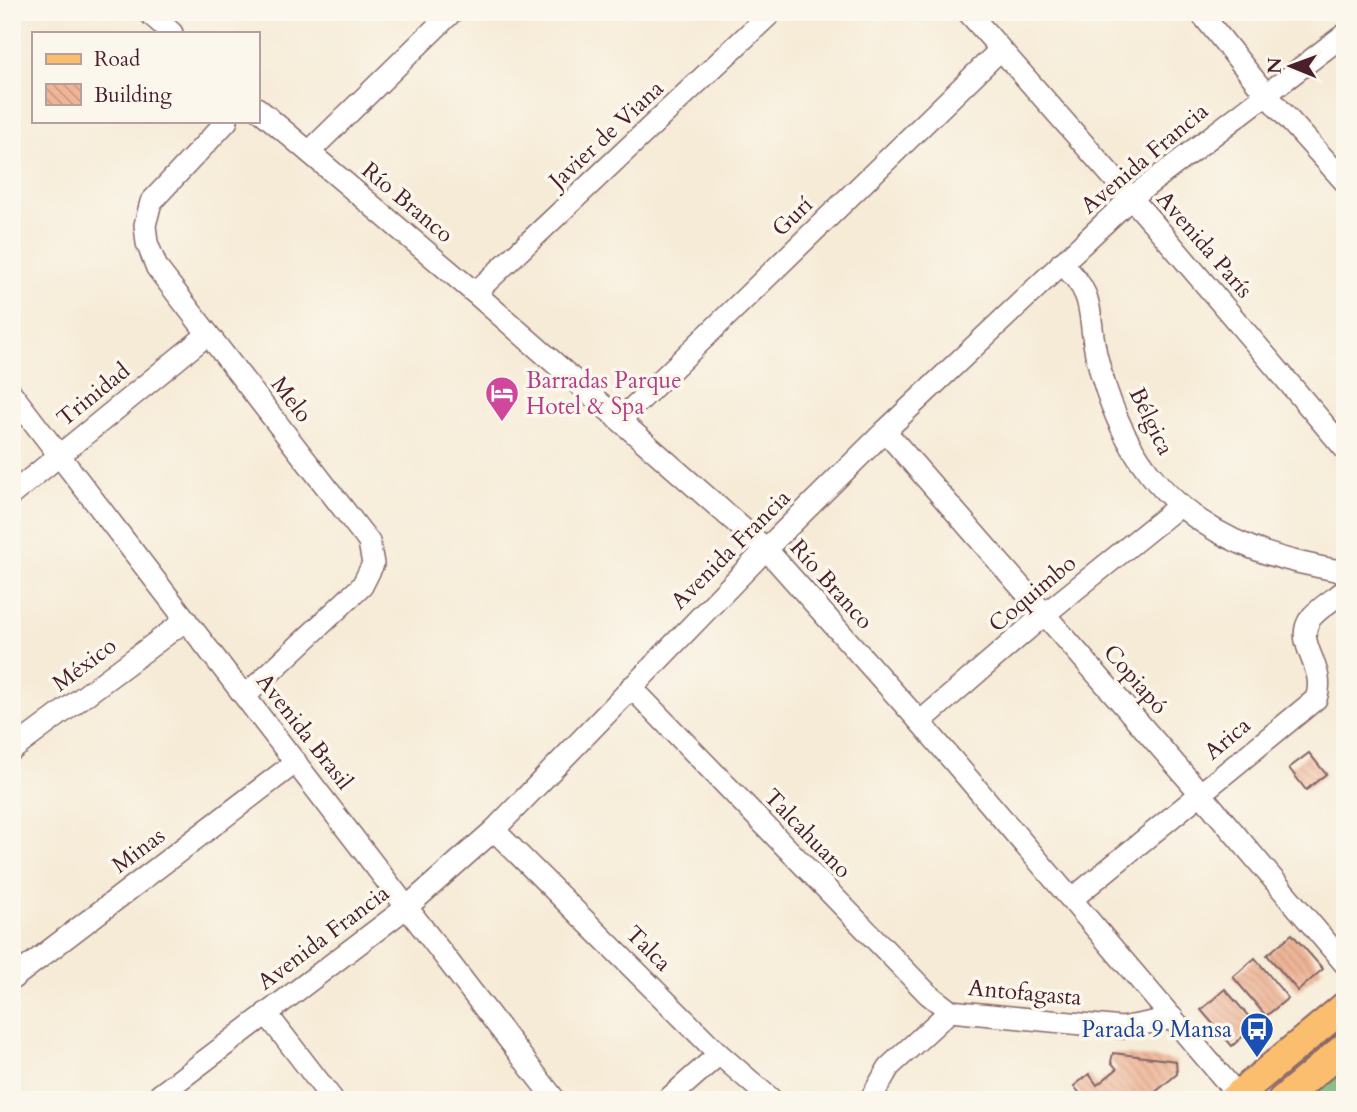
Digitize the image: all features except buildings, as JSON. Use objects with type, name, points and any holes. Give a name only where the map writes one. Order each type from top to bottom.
[{"type":"main road","points":[[1237,1098],[1345,1006]]},
{"type":"main road","points":[[1282,1100],[1345,1047]]},
{"type":"street","points":[[148,12],[171,32]]},
{"type":"street","points":[[309,152],[452,12]]},
{"type":"street","name":"Javier de Viana","points":[[475,293],[772,12]]},
{"type":"street","name":"Avenida París","points":[[968,12],[1345,449]]},
{"type":"street","points":[[1200,12],[1265,93],[1345,182]]},
{"type":"street","name":"Avenida Francia","points":[[153,1100],[407,907],[494,830],[885,430],[1130,198],[1345,34]]},
{"type":"street","name":"Gurí","points":[[620,420],[1000,50]]},
{"type":"street","name":"Río Branco","points":[[259,110],[475,293],[766,549],[1072,899],[1237,1098]]},
{"type":"street","name":"Melo","points":[[227,122],[150,202],[145,225],[146,243],[157,268],[369,542],[373,564],[362,586],[245,696]]},
{"type":"street","name":"Bélgica","points":[[1061,263],[1076,276],[1087,293],[1096,353],[1110,398],[1132,449],[1153,480],[1179,506],[1252,548],[1301,563],[1345,572]]},
{"type":"street","name":"Trinidad","points":[[12,494],[208,334]]},
{"type":"street","name":"Avenida Brasil","points":[[12,394],[555,1100]]},
{"type":"street","name":"Copiapó","points":[[885,430],[1345,964]]},
{"type":"street","name":"Coquimbo","points":[[920,722],[1045,614],[1179,506]]},
{"type":"street","name":"Arica","points":[[1072,899],[1316,699],[1321,687],[1319,674],[1307,649],[1306,634],[1310,619],[1345,590]]},
{"type":"street","name":"México","points":[[12,750],[186,620]]},
{"type":"street","name":"Talcahuano","points":[[631,687],[928,994],[950,1012]]},
{"type":"street","name":"Minas","points":[[12,979],[296,762]]},
{"type":"street","name":"Talca","points":[[494,830],[719,1055],[772,1100]]},
{"type":"street","name":"Antofagasta","points":[[870,1100],[889,1067],[950,1012],[1122,1028],[1173,1018]]},
{"type":"street","points":[[266,1013],[333,1100]]},
{"type":"street","points":[[667,1100],[719,1055]]},
{"type":"green space","points":[[1345,1063],[1345,1100],[1299,1100]]},
{"type":"place","name":"Barradas Parque Hotel & Spa","points":[[502,423]]},
{"type":"place","name":"Parada 9 Mansa","points":[[1257,1059]]}]
